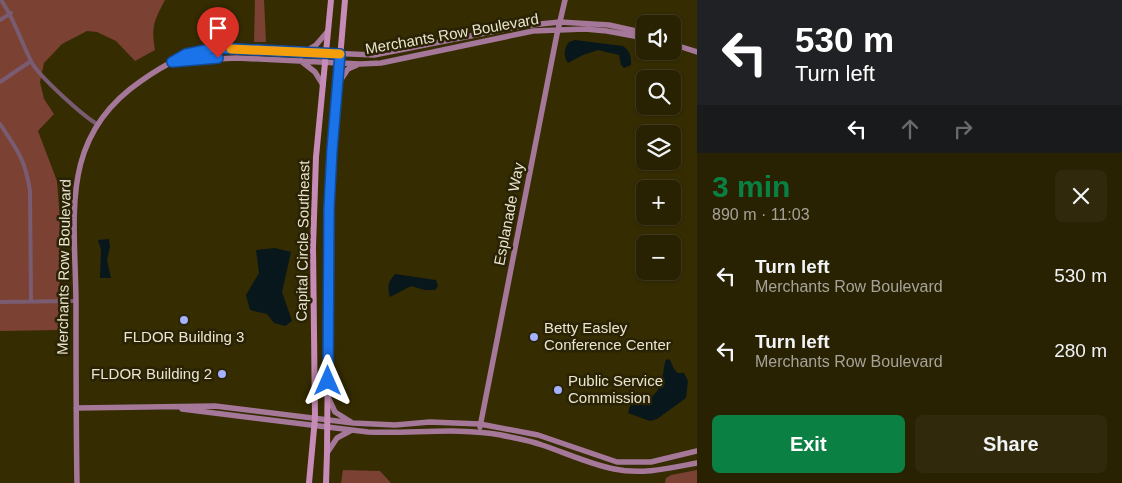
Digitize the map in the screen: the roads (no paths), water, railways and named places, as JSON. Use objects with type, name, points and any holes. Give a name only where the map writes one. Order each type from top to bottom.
[{"type":"main road","name":"Capital Circle Southeast","points":[[309,483],[315,422],[313,247],[316,157],[331,0]]},
{"type":"main road","name":"Capital Circle Southeast","points":[[326,483],[329,224],[332,150],[345,0]]},
{"type":"street","points":[[1,0],[11,13],[31,61],[60,94],[97,124]]},
{"type":"street","name":"Esplanade Way","points":[[479,432],[565,0]]},
{"type":"street","points":[[0,20],[11,13]]},
{"type":"street","name":"Merchants Row Boulevard","points":[[77,483],[74,222],[77,177],[88,141],[101,117],[129,89],[186,54],[216,48],[374,55],[428,46],[520,26],[609,25],[636,31]]},
{"type":"street","name":"Merchants Row Boulevard","points":[[172,62],[218,58],[360,64],[387,62],[510,34],[559,26],[636,36]]},
{"type":"street","points":[[304,52],[316,45],[328,31]]},
{"type":"street","points":[[428,46],[430,53]]},
{"type":"street","points":[[681,47],[697,52]]},
{"type":"street","points":[[0,82],[31,61]]},
{"type":"street","points":[[301,61],[315,72],[323,85]]},
{"type":"street","points":[[338,84],[348,69],[360,64]]},
{"type":"street","points":[[0,124],[24,161],[28,175],[30,191],[31,301]]},
{"type":"street","points":[[0,302],[76,301]]},
{"type":"street","points":[[328,396],[335,412],[353,423]]},
{"type":"street","points":[[76,408],[214,406],[327,423],[395,425],[430,422],[480,424],[543,436],[617,462],[651,462],[697,452]]},
{"type":"street","points":[[430,422],[431,432]]},
{"type":"street","points":[[327,423],[351,430],[397,433],[463,431],[500,435],[540,444],[614,469],[645,471],[697,462]]},
{"type":"street","points":[[327,453],[337,438],[351,430]]},
{"type":"place","name":"FLDOR Building 3","points":[[184,320]]},
{"type":"place","name":"Betty Easley Conference Center","points":[[534,337]]},
{"type":"place","name":"FLDOR Building 2","points":[[222,374]]},
{"type":"place","name":"Public Service Commission","points":[[558,390]]}]
